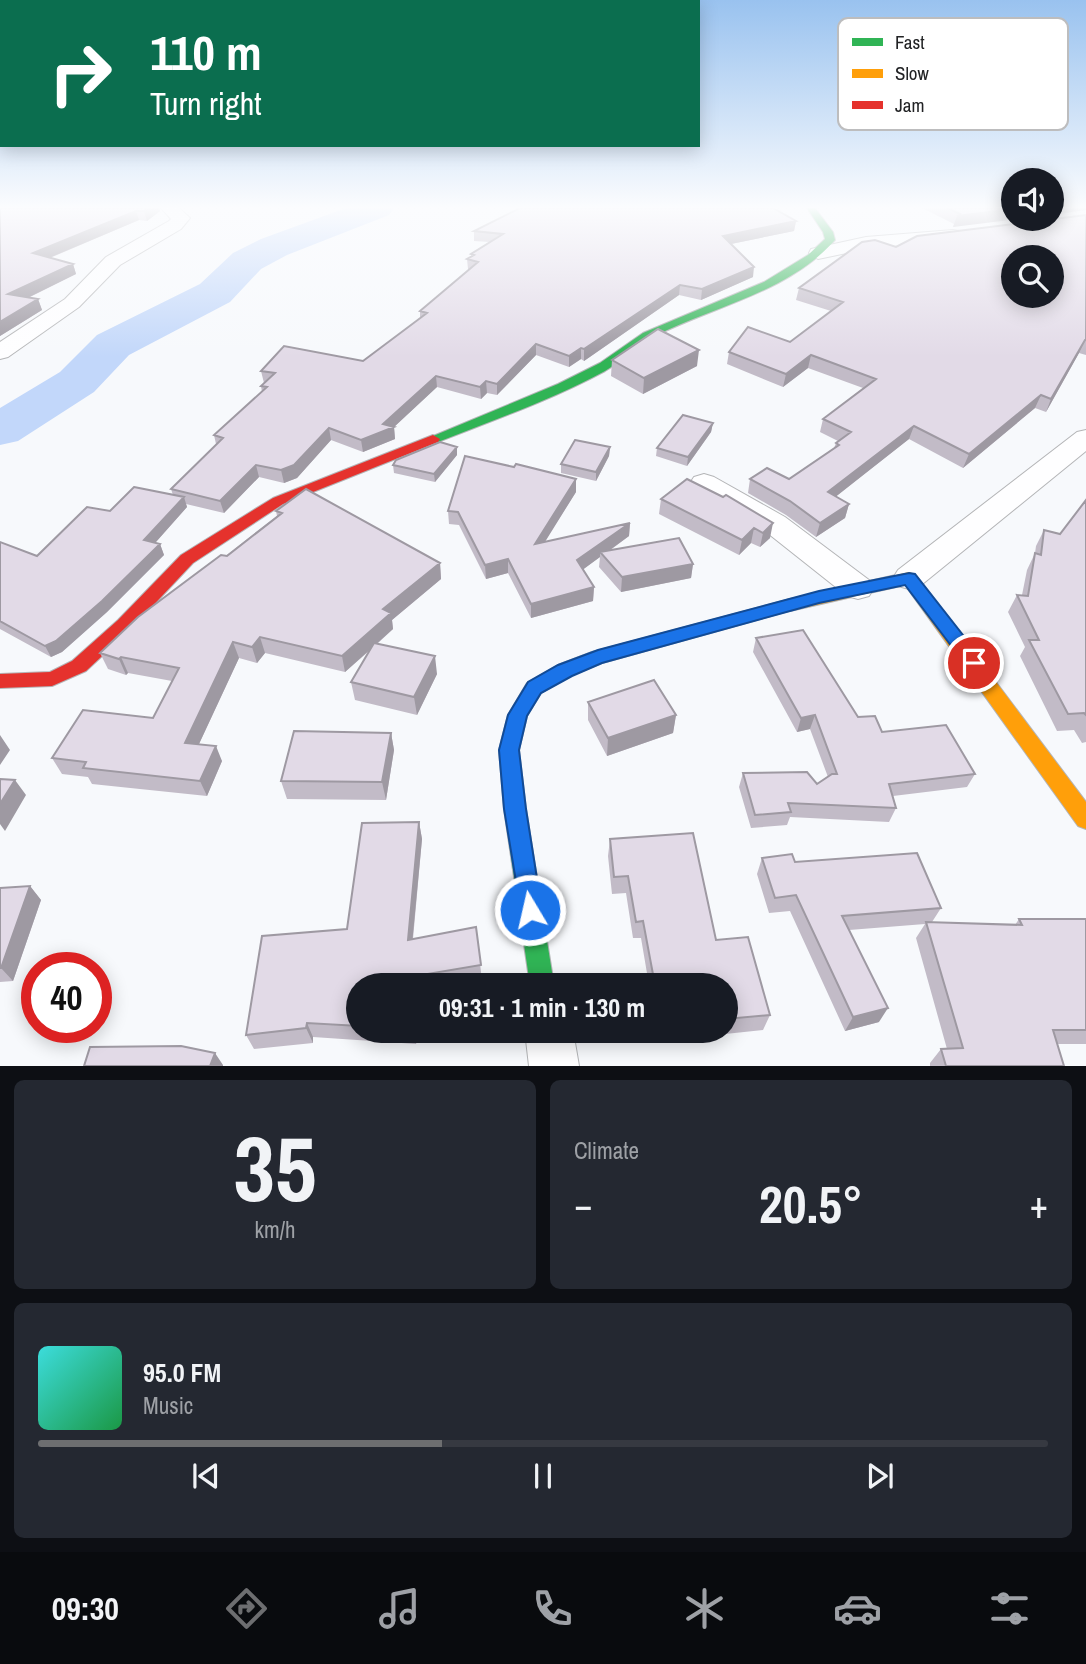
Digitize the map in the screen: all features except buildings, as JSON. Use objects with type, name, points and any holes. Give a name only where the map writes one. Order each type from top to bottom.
[{"type":"street","points":[[0,352],[43,326],[72,303],[118,258]]},
{"type":"street","points":[[0,681],[52,679],[79,666],[124,625],[187,559],[278,501],[537,398],[604,365],[655,332],[742,297],[810,258]]},
{"type":"street","points":[[540,973],[515,809],[509,750],[518,715],[534,688],[565,670],[598,657],[859,588],[909,579],[1086,438]]},
{"type":"street","points":[[704,483],[775,524],[859,588]]},
{"type":"street","points":[[909,579],[974,663],[1086,819]]},
{"type":"street","points":[[551,1043],[554,1066]]},
{"type":"waterway","points":[[0,430],[77,382],[113,345],[215,293],[253,258]]},
{"type":"traffic: fast","points":[[433,439],[563,387],[604,366],[647,335],[767,284],[810,258]]},
{"type":"traffic: fast","points":[[540,973],[515,809],[509,750],[518,715],[534,688],[565,670],[598,657],[790,605]]},
{"type":"traffic: slow","points":[[790,605],[909,578],[1086,819]]},
{"type":"traffic: jam","points":[[0,681],[52,679],[79,666],[124,625],[187,559],[278,501],[433,439]]},
{"type":"route","points":[[530,910],[509,750],[518,715],[534,688],[565,670],[598,657],[819,597],[909,579],[974,663]]}]
